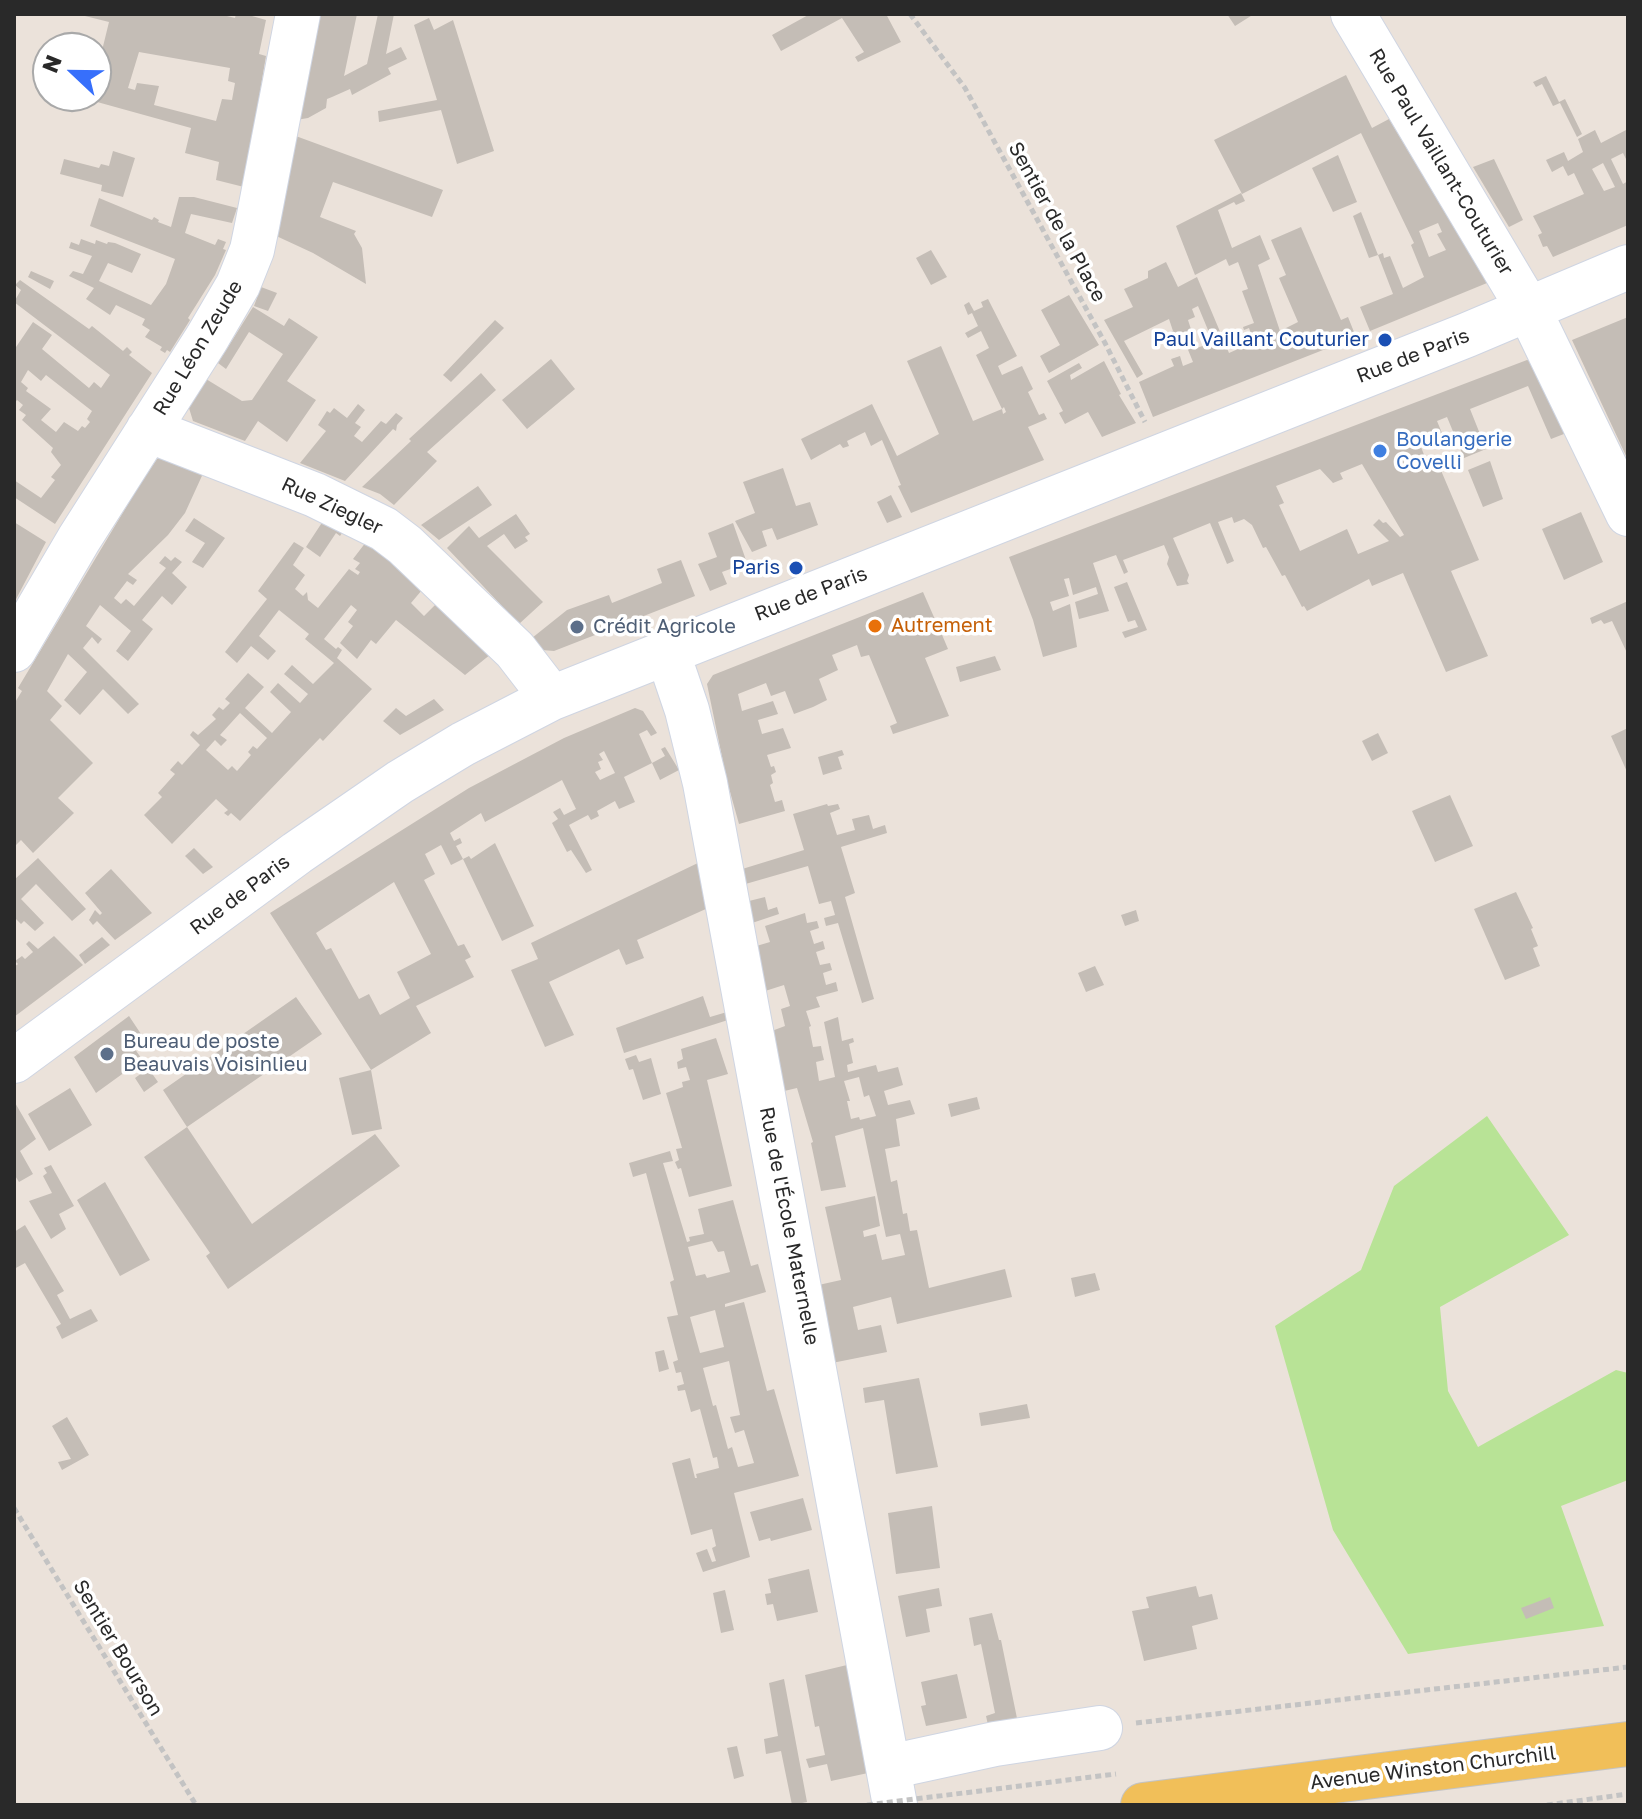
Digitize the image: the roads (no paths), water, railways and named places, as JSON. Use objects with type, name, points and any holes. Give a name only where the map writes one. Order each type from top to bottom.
[{"type":"main road","name":"Avenue Winston Churchill","points":[[1129,1790],[1628,1744]]},
{"type":"street","name":"Rue Léon Zeude","points":[[14,650],[79,539],[224,310],[252,250],[298,14]]},
{"type":"street","name":"Rue Paul Vaillant-Couturier","points":[[1353,14],[1529,310],[1628,514]]},
{"type":"street","name":"Rue de Paris","points":[[14,1061],[367,804],[433,761],[552,698],[1529,310],[1628,267]]},
{"type":"street","name":"Rue Ziegler","points":[[148,430],[325,499],[384,529],[405,545],[515,650],[552,698]]},
{"type":"street","name":"Rue de l'École Maternelle","points":[[667,651],[687,710],[705,783],[892,1786]]},
{"type":"street","points":[[892,1786],[1034,1736],[1100,1728]]},
{"type":"place","name":"Paul Vaillant Couturier","points":[[1385,340]]},
{"type":"place","name":"Boulangerie Covelli","points":[[1380,451]]},
{"type":"place","name":"Paris","points":[[796,568]]},
{"type":"place","name":"Autrement","points":[[875,626]]},
{"type":"place","name":"Crédit Agricole","points":[[577,627]]},
{"type":"place","name":"Bureau de poste Beauvais Voisinlieu","points":[[107,1054]]}]
